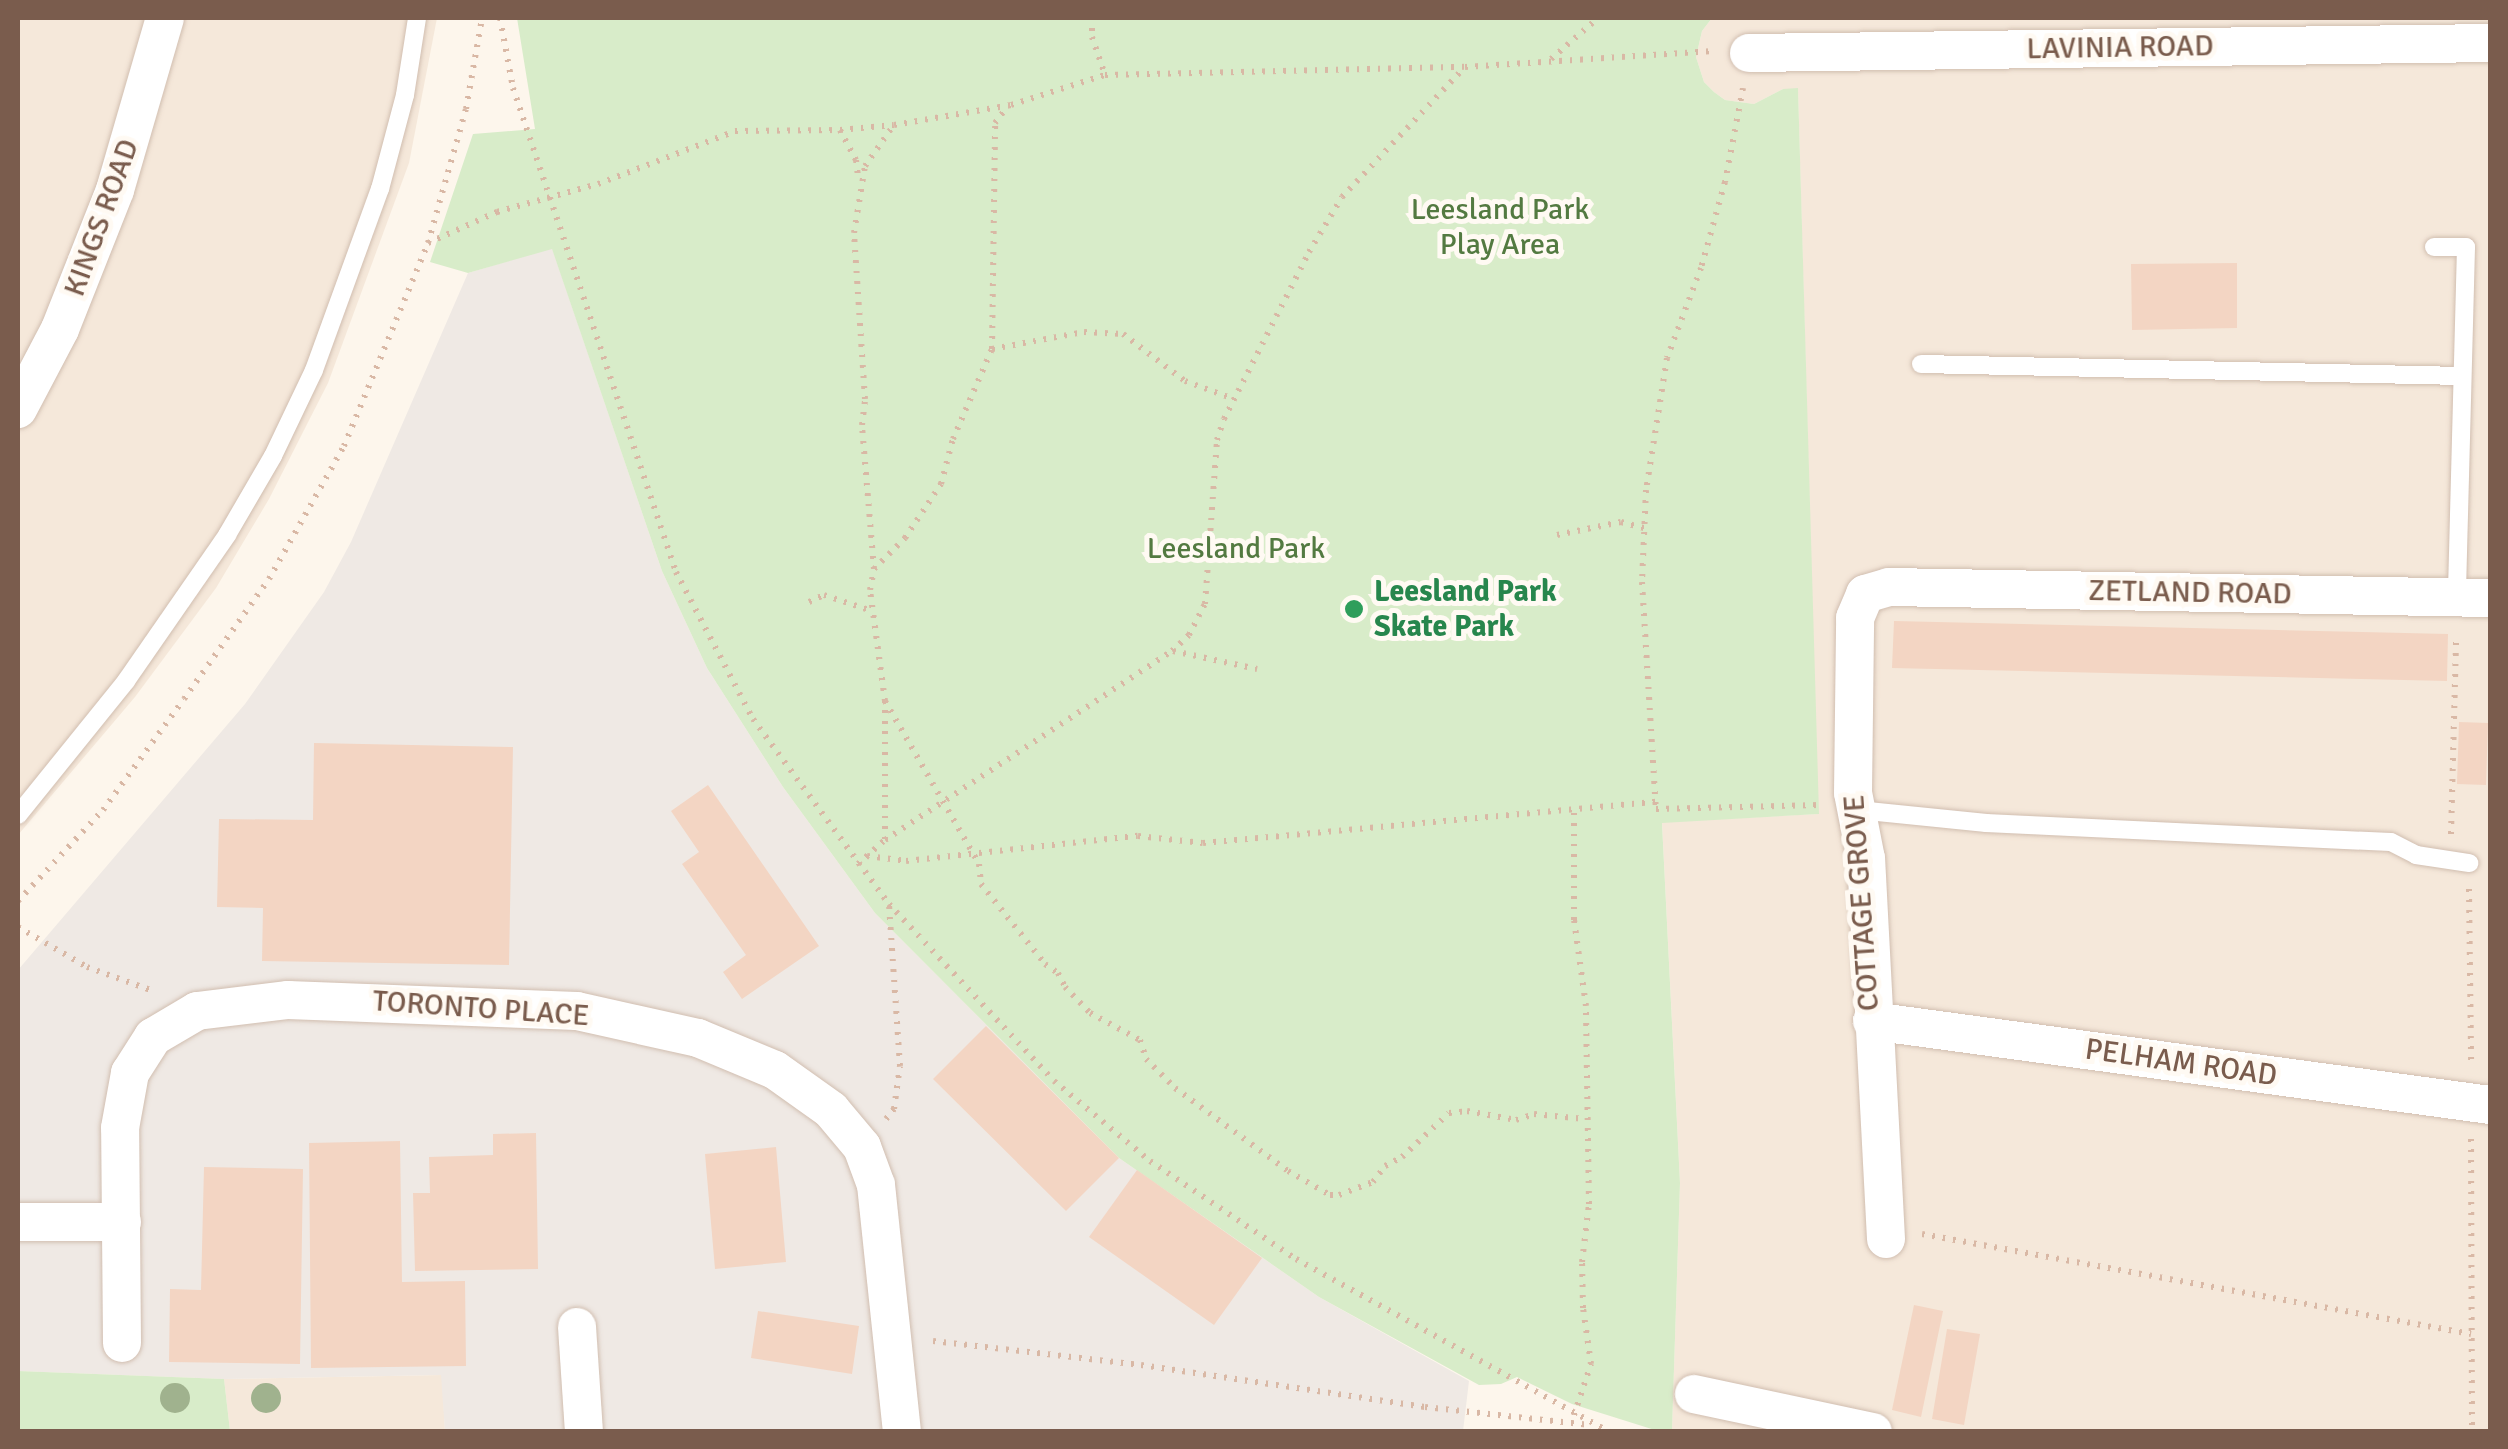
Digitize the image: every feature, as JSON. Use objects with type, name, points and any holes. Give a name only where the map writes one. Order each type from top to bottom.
[{"type":"street","name":"KINGS ROAD","points":[[18,410],[60,330],[115,190],[165,18]]},
{"type":"street","name":"LAVINIA ROAD","points":[[1748,53],[2490,43]]},
{"type":"street","name":"ZETLAND ROAD","points":[[1889,588],[2474,598]]},
{"type":"street","name":"COTTAGE GROVE","points":[[1886,1233],[1866,860],[1857,807],[1855,618],[1865,594],[1889,588]]},
{"type":"street","name":"TORONTO PLACE","points":[[122,1343],[120,1128],[130,1072],[153,1037],[197,1011],[288,1000],[577,1011],[698,1038],[776,1070],[831,1110],[862,1147],[876,1185],[902,1432]]},
{"type":"street","name":"PELHAM ROAD","points":[[1872,1021],[2481,1104]]},
{"type":"street","points":[[18,1222],[122,1222]]},
{"type":"street","points":[[577,1327],[584,1432]]},
{"type":"street","points":[[1694,1394],[1874,1432]]},
{"type":"lane","points":[[18,814],[74,749],[148,650],[227,535],[273,456],[314,370],[380,189],[406,96],[417,18]]},
{"type":"lane","points":[[2434,247],[2466,247],[2462,376],[2474,598]]},
{"type":"lane","points":[[1921,364],[2462,376]]},
{"type":"lane","points":[[1857,807],[2004,824],[2390,842],[2416,855],[2460,862]]},
{"type":"path","points":[[500,18],[513,88],[689,601],[754,719],[889,904],[1054,1081],[1150,1161],[1296,1260],[1610,1432]]},
{"type":"path","points":[[1092,18],[1092,37],[1105,74]]},
{"type":"path","points":[[1550,60],[1598,18]]},
{"type":"path","points":[[428,243],[497,212],[647,167],[735,130],[840,130],[894,124],[1011,104],[1105,74],[1465,67],[1692,50],[1748,53],[1726,182],[1701,268],[1666,358],[1646,490],[1642,582],[1656,809],[1857,807]]},
{"type":"path","points":[[858,864],[941,801],[1172,651],[1189,635],[1206,604],[1217,440],[1234,398],[1309,252],[1342,198],[1465,67]]},
{"type":"path","points":[[874,569],[905,538],[941,484],[953,439],[992,348],[995,124],[999,113],[1011,104]]},
{"type":"path","points":[[858,182],[875,146],[894,124]]},
{"type":"path","points":[[840,130],[856,160],[858,182],[854,232],[864,399],[862,425],[874,569],[872,611],[884,701],[885,840]]},
{"type":"path","points":[[992,348],[1084,332],[1124,334],[1185,381],[1234,398]]},
{"type":"path","points":[[1558,535],[1621,522],[1644,528]]},
{"type":"path","points":[[809,602],[824,595],[872,611]]},
{"type":"path","points":[[2472,1432],[2481,1104],[2460,862],[2474,598]]},
{"type":"path","points":[[1172,651],[1257,668]]},
{"type":"path","points":[[884,701],[979,864],[982,884],[1090,1014],[1134,1035],[1146,1059],[1175,1088],[1240,1138],[1330,1195],[1373,1182],[1385,1166],[1402,1157],[1449,1114],[1467,1111],[1516,1120],[1534,1114],[1585,1118]]},
{"type":"path","points":[[867,856],[906,862],[1138,836],[1204,843],[1656,802]]},
{"type":"path","points":[[1574,808],[1574,920],[1586,1006],[1585,1118],[1590,1204],[1582,1262],[1591,1364],[1574,1415]]},
{"type":"path","points":[[862,1147],[894,1109],[900,1066],[889,904]]},
{"type":"path","points":[[18,927],[86,967],[122,977],[197,1011]]},
{"type":"path","points":[[1886,1233],[2472,1334]]},
{"type":"path","points":[[895,1337],[1039,1351],[1425,1408],[1591,1424]]},
{"type":"shaded area","points":[[18,18],[437,18],[409,163],[328,383],[269,499],[216,588],[135,697],[18,835]]},
{"type":"shaded area","points":[[1712,18],[2490,18],[2490,1431],[1672,1431],[1680,1183],[1662,822],[1818,814],[1798,89],[1783,89],[1754,104],[1725,100],[1714,92],[1704,82],[1696,57],[1702,31]]},
{"type":"shaded area","points":[[552,248],[662,571],[707,668],[783,787],[875,913],[1119,1158],[1319,1297],[1469,1381],[1463,1431],[445,1432],[441,1375],[224,1379],[18,1371],[18,970],[245,704],[324,592],[351,542],[468,273]]},
{"type":"shaded area","points":[[442,1375],[445,1431],[230,1431],[224,1379]]},
{"type":"green space","name":"Leesland Park","points":[[517,18],[1712,18],[1702,31],[1696,57],[1704,82],[1714,92],[1725,100],[1754,104],[1783,89],[1798,88],[1819,814],[1662,823],[1680,1183],[1672,1431],[1658,1431],[1572,1404],[1517,1377],[1501,1384],[1479,1385],[1319,1297],[1119,1158],[875,913],[783,787],[707,668],[662,571],[552,249],[468,273],[430,262],[473,134],[535,129]]},
{"type":"green space","points":[[18,1371],[224,1379],[230,1431],[18,1431]]},
{"type":"building","points":[[2237,263],[2237,328],[2132,330],[2131,264]]},
{"type":"building","points":[[1894,621],[2448,634],[2447,681],[1892,668]]},
{"type":"building","points":[[2459,722],[2488,723],[2486,785],[2457,784]]},
{"type":"building","points":[[314,743],[513,747],[509,965],[262,961],[263,908],[217,907],[219,819],[313,820]]},
{"type":"building","points":[[708,785],[819,946],[742,999],[723,972],[746,955],[682,864],[699,852],[671,811]]},
{"type":"building","points":[[986,1026],[1119,1158],[1066,1211],[933,1079]]},
{"type":"building","points":[[536,1133],[538,1269],[415,1271],[413,1193],[430,1193],[429,1157],[493,1155],[493,1134]]},
{"type":"building","points":[[400,1141],[402,1282],[465,1281],[466,1366],[311,1368],[309,1143]]},
{"type":"building","points":[[776,1147],[786,1262],[715,1269],[705,1154]]},
{"type":"building","points":[[204,1167],[303,1169],[300,1364],[169,1362],[170,1289],[201,1290]]},
{"type":"building","points":[[1137,1170],[1262,1258],[1214,1325],[1089,1237]]},
{"type":"building","points":[[1914,1305],[1943,1311],[1921,1417],[1892,1410]]},
{"type":"building","points":[[758,1311],[859,1326],[852,1374],[751,1358]]},
{"type":"building","points":[[1947,1329],[1980,1334],[1964,1425],[1932,1419]]},
{"type":"place","name":"Leesland Park Skate Park","points":[[1354,609]]},
{"type":"park label","name":"Leesland Park Play Area","points":[[1500,227]]}]
